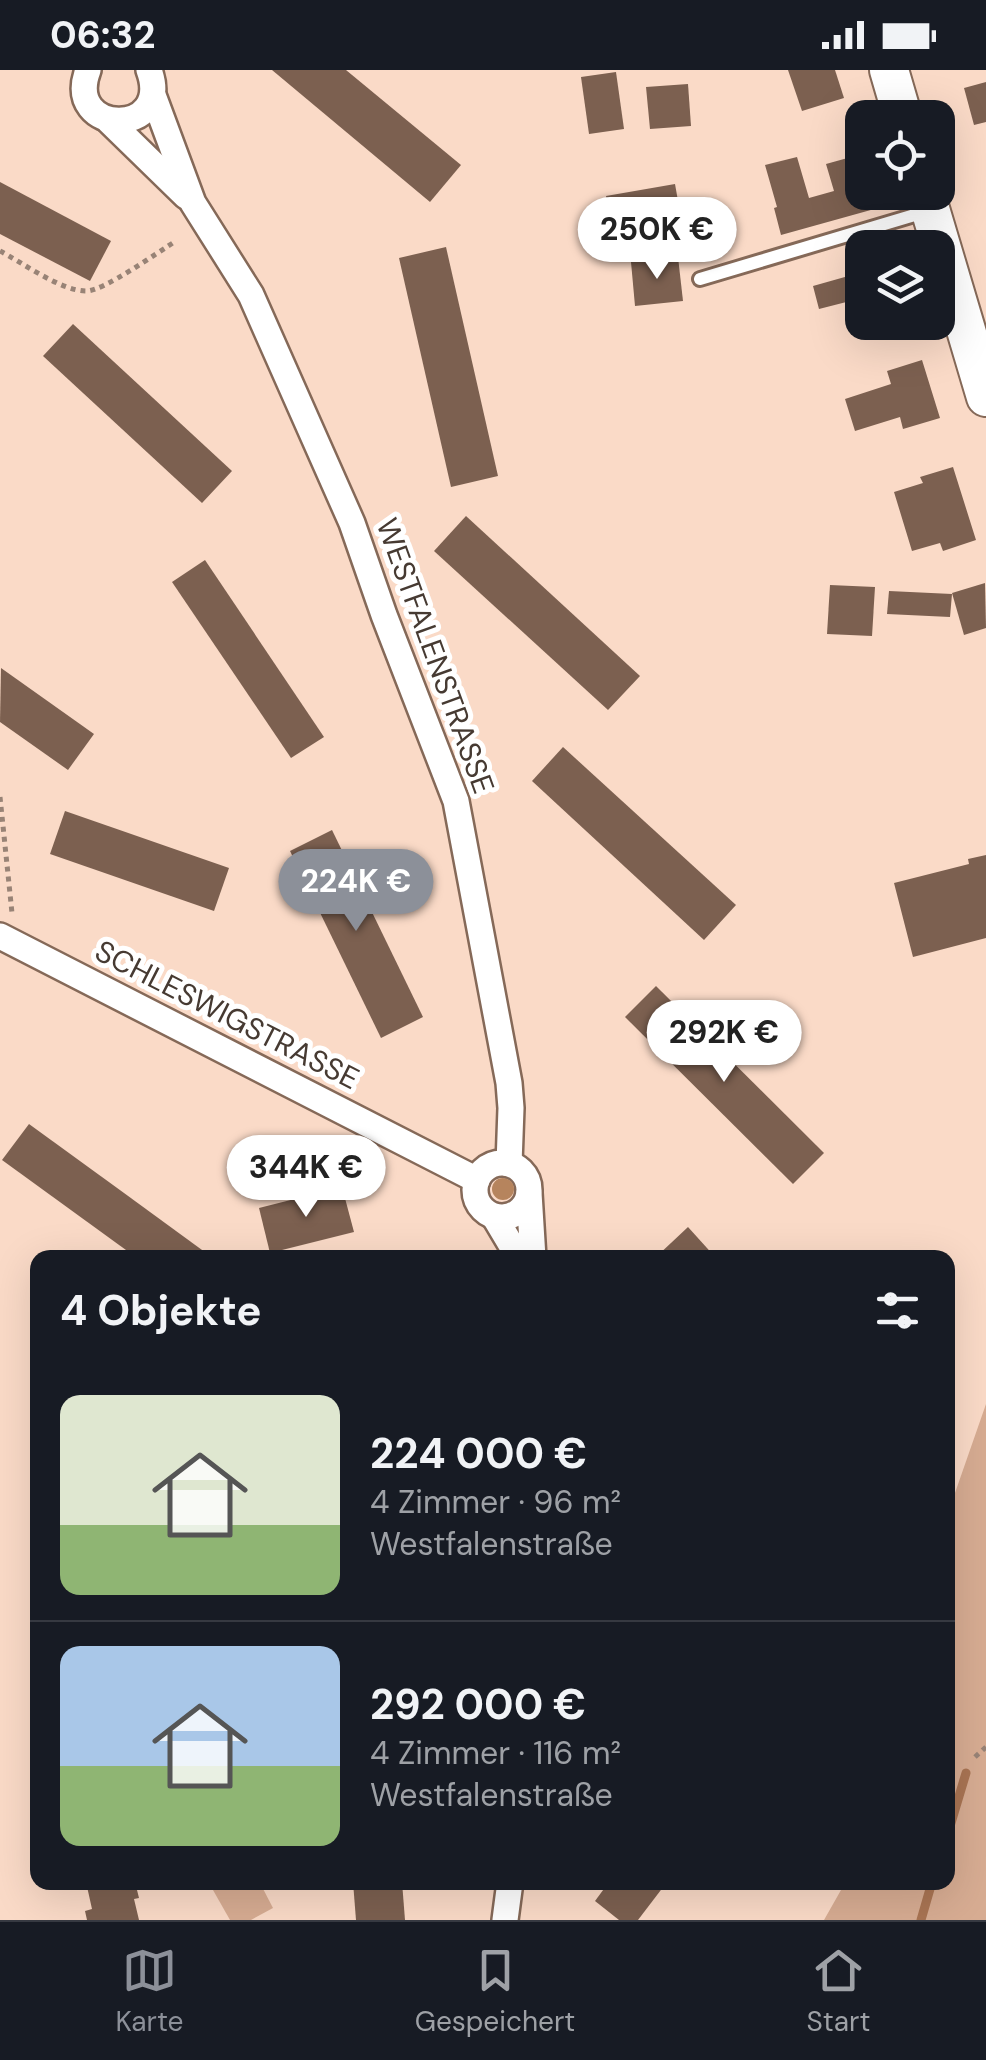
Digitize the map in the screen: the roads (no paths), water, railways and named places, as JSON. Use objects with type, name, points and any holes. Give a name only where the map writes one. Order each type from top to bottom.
[{"type":"main road","points":[[889,70],[898,100]]},
{"type":"main road","points":[[930,210],[986,397]]},
{"type":"street","name":"WESTFALENSTRASSE","points":[[85,71],[85,96],[90,107],[193,202]]},
{"type":"street","name":"WESTFALENSTRASSE","points":[[151,82],[193,202],[251,296],[352,523],[456,801],[509,1082],[509,1164]]},
{"type":"street","points":[[109,121],[120,122],[141,114],[149,105],[151,82]]},
{"type":"street","name":"SCHLESWIGSTRASSE","points":[[7,939],[477,1180]]},
{"type":"street","points":[[514,1250],[494,1216],[476,1197],[477,1180],[494,1165],[509,1164],[524,1175],[529,1192],[532,1250]]},
{"type":"street","points":[[494,1216],[517,1212],[529,1192]]},
{"type":"street","points":[[504,1920],[509,1890]]},
{"type":"lane","points":[[700,279],[901,210]]},
{"type":"waterway","points":[[955,1810],[966,1773]]},
{"type":"waterway","points":[[921,1920],[930,1890]]}]
